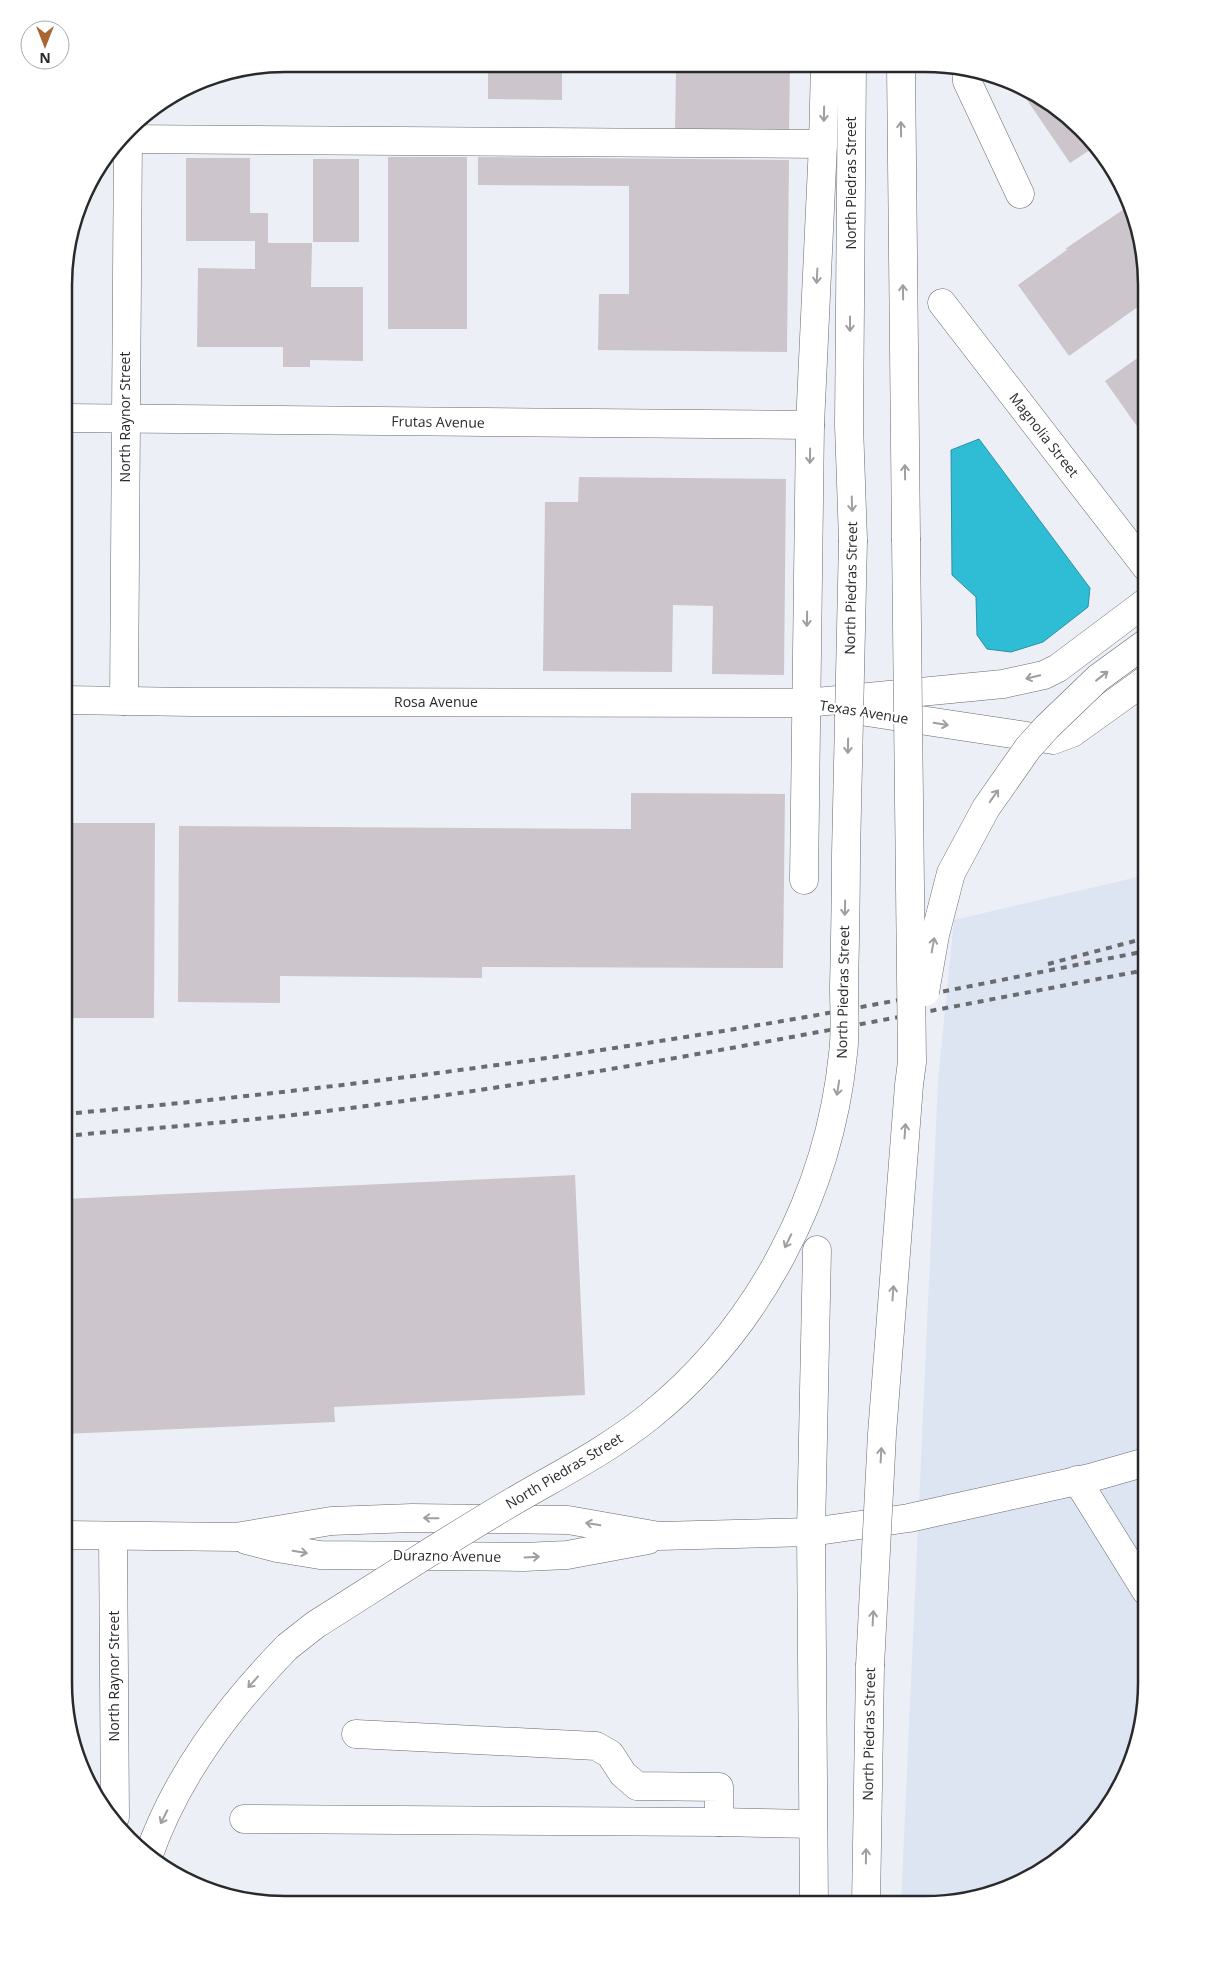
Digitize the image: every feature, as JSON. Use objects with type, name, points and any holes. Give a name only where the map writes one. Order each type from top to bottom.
[{"type":"street","name":"North Piedras Street","points":[[804,880],[810,425],[823,144],[824,72]]},
{"type":"street","name":"North Piedras Street","points":[[151,1848],[156,1834],[187,1772],[209,1738],[251,1684],[287,1647],[315,1625],[518,1498],[598,1453],[651,1416],[704,1366],[742,1318],[776,1267],[811,1194],[833,1115],[844,1053],[853,540],[849,425],[852,72]]},
{"type":"street","name":"North Piedras Street","points":[[866,1896],[870,1666],[882,1434],[912,1062],[901,72]]},
{"type":"street","points":[[967,77],[1020,194]]},
{"type":"street","points":[[133,137],[823,144]]},
{"type":"street","name":"North Raynor Street","points":[[124,701],[126,144]]},
{"type":"street","name":"Magnolia Street","points":[[942,303],[1138,557]]},
{"type":"street","name":"Frutas Avenue","points":[[72,418],[810,425]]},
{"type":"street","name":"Texas Avenue","points":[[806,703],[1003,684],[1044,675],[1058,668],[1138,608]]},
{"type":"street","points":[[912,1062],[935,935],[951,873],[986,808],[1028,748],[1047,727],[1098,678],[1138,649]]},
{"type":"street","name":"Texas Avenue","points":[[806,703],[1053,740],[1072,733],[1138,686]]},
{"type":"street","name":"Rosa Avenue","points":[[72,700],[806,703]]},
{"type":"street","points":[[814,1896],[811,1532],[817,1250]]},
{"type":"street","name":"Durazno Avenue","points":[[72,1535],[236,1537],[331,1521],[412,1518],[568,1520],[658,1536],[811,1532],[909,1518],[1077,1480],[1138,1464]]},
{"type":"street","points":[[1077,1480],[1138,1578]]},
{"type":"street","name":"North Raynor Street","points":[[112,1807],[113,1536]]},
{"type":"street","name":"Durazno Avenue","points":[[236,1537],[277,1548],[320,1555],[524,1557],[567,1555],[635,1543],[658,1536]]},
{"type":"street","points":[[356,1734],[596,1746],[610,1754],[623,1774],[637,1786],[719,1787],[718,1822]]},
{"type":"street","points":[[244,1819],[813,1824]]},
{"type":"shaded area","points":[[1138,877],[1138,1684],[1136,1711],[1130,1739],[1116,1778],[1102,1802],[1085,1824],[1065,1844],[1043,1861],[1019,1875],[993,1885],[952,1895],[901,1896],[938,1081],[954,920]]},
{"type":"water","points":[[979,439],[1090,588],[1088,607],[1043,642],[1011,652],[987,649],[977,635],[976,597],[952,575],[951,450]]},
{"type":"building","points":[[488,72],[562,72],[562,100],[488,99]]},
{"type":"building","points":[[676,72],[790,72],[789,132],[675,131]]},
{"type":"building","points":[[1026,98],[1043,108],[1065,125],[1089,151],[1070,163]]},
{"type":"building","points":[[388,157],[467,157],[467,329],[388,329]]},
{"type":"building","points":[[478,157],[789,160],[787,352],[598,350],[599,294],[629,294],[629,186],[478,185]]},
{"type":"building","points":[[186,158],[250,158],[250,213],[268,213],[268,243],[312,243],[311,287],[363,287],[363,361],[310,360],[310,367],[283,367],[283,347],[197,347],[198,268],[255,269],[255,241],[186,241]]},
{"type":"building","points":[[313,159],[359,159],[359,242],[313,242]]},
{"type":"building","points":[[1123,210],[1136,258],[1138,286],[1138,307],[1069,356],[1018,285],[1068,249],[1065,249]]},
{"type":"building","points":[[1138,358],[1138,428],[1105,381]]},
{"type":"building","points":[[579,477],[786,479],[784,675],[712,674],[713,606],[673,605],[672,672],[543,671],[545,502],[578,502]]},
{"type":"building","points":[[631,793],[785,794],[783,968],[482,967],[482,978],[280,976],[280,1003],[178,1002],[179,826],[631,829]]},
{"type":"building","points":[[72,823],[155,823],[154,1018],[72,1018]]},
{"type":"building","points":[[575,1175],[585,1395],[334,1407],[335,1422],[72,1434],[72,1199]]},
{"type":"railway","points":[[1048,964],[1138,940]]},
{"type":"railway","points":[[72,1113],[319,1088],[573,1054],[842,1010],[1138,953]]},
{"type":"railway","points":[[72,1135],[294,1115],[533,1082],[738,1047],[1138,972]]}]
